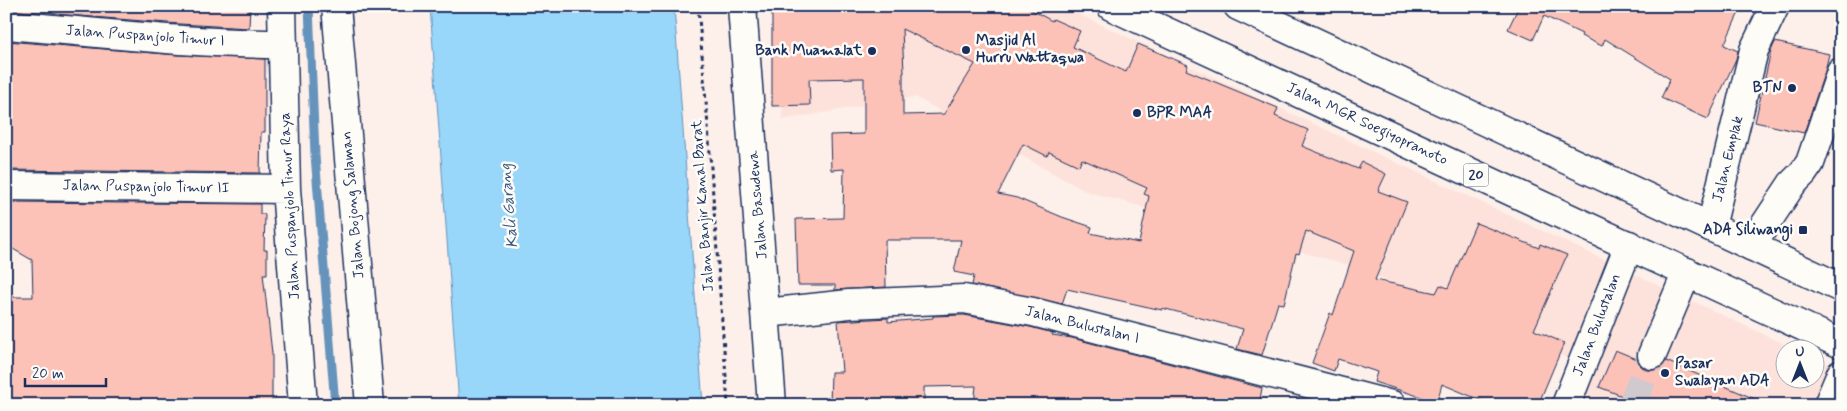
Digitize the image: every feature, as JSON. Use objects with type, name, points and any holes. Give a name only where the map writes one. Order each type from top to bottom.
[{"type":"main road","name":"Jalan Puspanjolo Timur Raya","points":[[282,6],[286,188],[303,405]]},
{"type":"main road","name":"Jalan Bojong Salaman","points":[[336,6],[370,405]]},
{"type":"main road","name":"Jalan Basudewa","points":[[742,6],[772,405]]},
{"type":"main road","name":"Jalan MGR Soegiyopranoto","points":[[1111,6],[1841,344]]},
{"type":"main road","points":[[1238,6],[1841,288]]},
{"type":"main road","name":"Jalan Emplak","points":[[1711,227],[1754,50],[1775,6]]},
{"type":"main road","name":"Jalan Puspanjolo Timur I","points":[[6,25],[94,34],[213,42],[283,44]]},
{"type":"main road","points":[[1751,246],[1792,184],[1810,163],[1841,72]]},
{"type":"main road","name":"Jalan Puspanjolo Timur II","points":[[6,186],[286,188]]},
{"type":"main road","name":"Jalan Bulustalan","points":[[1566,405],[1629,245]]},
{"type":"main road","points":[[1652,355],[1687,272]]},
{"type":"main road","name":"Jalan Bulustalan I","points":[[766,312],[848,304],[964,299],[1033,312],[1392,405]]},
{"type":"main road","points":[[1828,405],[1841,374]]},
{"type":"path","name":"Jalan Banjir Kanal Barat","points":[[698,6],[728,405]]},
{"type":"shaded area","points":[[784,6],[1061,6],[1774,339],[1774,388],[1824,388],[1824,362],[1841,370],[1841,405],[1579,405],[1594,370],[1355,267],[1085,191],[915,97],[782,120]]},
{"type":"water","name":"Kali Garang","points":[[430,6],[674,6],[703,405],[459,405]]},
{"type":"building","points":[[6,6],[250,6],[249,28],[6,10]]},
{"type":"building","points":[[772,6],[1024,6],[1052,21],[1053,19],[1080,31],[1073,47],[1126,72],[1138,44],[1188,65],[1186,70],[1278,108],[1275,116],[1308,130],[1302,146],[1358,169],[1362,162],[1386,174],[1378,191],[1407,202],[1375,280],[1436,293],[1440,285],[1448,288],[1476,223],[1539,248],[1540,244],[1567,255],[1534,330],[1564,343],[1538,405],[1492,405],[1442,384],[1437,402],[1374,382],[1377,372],[1338,359],[1334,371],[1312,363],[1330,313],[1333,315],[1354,251],[1306,231],[1299,254],[1296,253],[1284,304],[1278,303],[1262,355],[1237,349],[1243,329],[1162,308],[1162,310],[1067,289],[1062,304],[972,285],[974,276],[954,272],[961,240],[885,240],[886,287],[835,290],[835,285],[798,285],[796,219],[843,218],[844,169],[831,170],[830,135],[864,134],[864,78],[809,79],[810,105],[772,106]],"holes":[[[902,29],[975,64],[944,114],[903,115]],[[1023,144],[1047,156],[1049,152],[1079,166],[1082,159],[1147,188],[1144,194],[1149,196],[1139,243],[1090,233],[1092,227],[1017,198],[998,194]]]},
{"type":"building","points":[[1519,6],[1742,6],[1724,45],[1738,51],[1708,119],[1661,98],[1670,79],[1605,39],[1602,46],[1544,16],[1533,40],[1508,29]]},
{"type":"building","points":[[6,41],[178,55],[265,59],[265,132],[261,132],[260,173],[6,170]]},
{"type":"building","name":"BTN","points":[[1775,42],[1829,54],[1804,133],[1755,122],[1771,51]]},
{"type":"building","points":[[6,202],[260,204],[260,214],[265,214],[264,250],[267,250],[267,274],[263,274],[272,353],[272,405],[6,405],[6,297],[33,297],[32,260],[6,245]]},
{"type":"building","points":[[964,315],[1030,327],[1053,333],[1052,335],[1072,338],[1262,388],[1259,405],[1119,405],[1100,401],[1100,405],[974,405],[976,386],[924,387],[924,405],[830,404],[831,372],[842,372],[838,321],[888,318],[888,322],[933,318],[933,316]]},
{"type":"building","name":"Pasar Swalayan ADA","points":[[1615,350],[1637,359],[1646,370],[1661,368],[1666,361],[1769,405],[1622,405],[1625,397],[1599,387]]},
{"type":"waterway","points":[[309,6],[315,155],[335,405]]},
{"type":"tunnel","points":[[1632,405],[1652,355]]},
{"type":"place","name":"Masjid Al Hurru Wattaqwa","points":[[966,50]]},
{"type":"place","name":"Bank Muamalat","points":[[872,51]]},
{"type":"place","name":"BTN","points":[[1792,88]]},
{"type":"place","name":"BPR MAA","points":[[1137,113]]},
{"type":"place","name":"ADA Siliwangi","points":[[1803,230]]},
{"type":"place","name":"Pasar Swalayan ADA","points":[[1665,373]]}]
